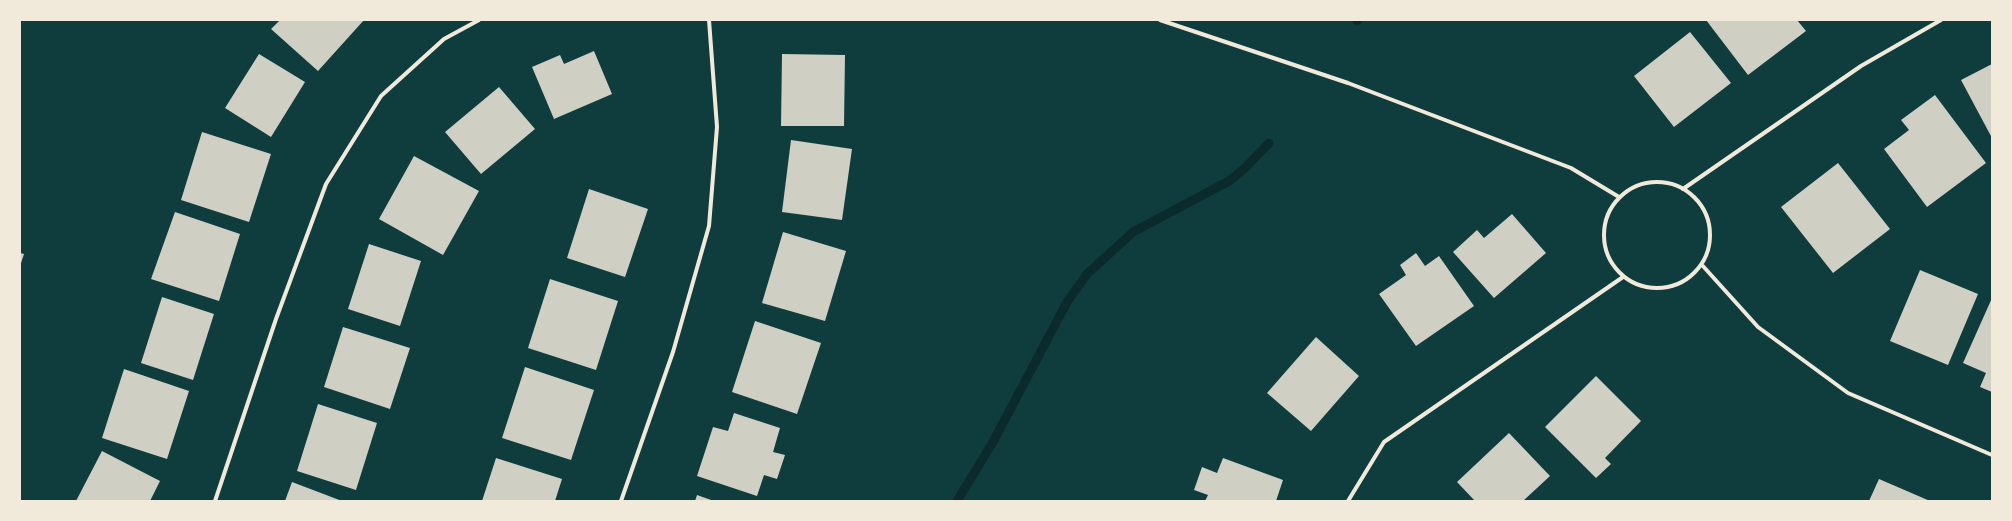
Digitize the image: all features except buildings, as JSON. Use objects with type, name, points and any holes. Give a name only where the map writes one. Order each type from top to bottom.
[{"type":"street","points":[[215,501],[276,319],[326,184],[381,96],[444,39],[479,20]]},
{"type":"street","points":[[621,501],[673,352],[709,226],[717,127],[709,20]]},
{"type":"street","points":[[1160,20],[1348,84],[1572,168],[1619,197]]},
{"type":"street","points":[[1683,189],[1861,66],[1941,20]]},
{"type":"street","points":[[1650,182],[1667,182],[1683,189],[1697,199],[1706,214],[1710,231],[1709,249],[1702,265],[1690,277],[1674,286],[1656,288],[1639,285],[1623,277],[1611,263],[1604,247],[1603,229],[1608,211],[1619,197],[1633,187],[1650,182]]},
{"type":"street","points":[[1702,265],[1758,327],[1848,393],[1992,455]]},
{"type":"street","points":[[1348,501],[1384,442],[1623,277]]},
{"type":"waterway","points":[[957,501],[993,442],[1067,302],[1087,274],[1133,232],[1229,181],[1244,169],[1269,143]]}]
